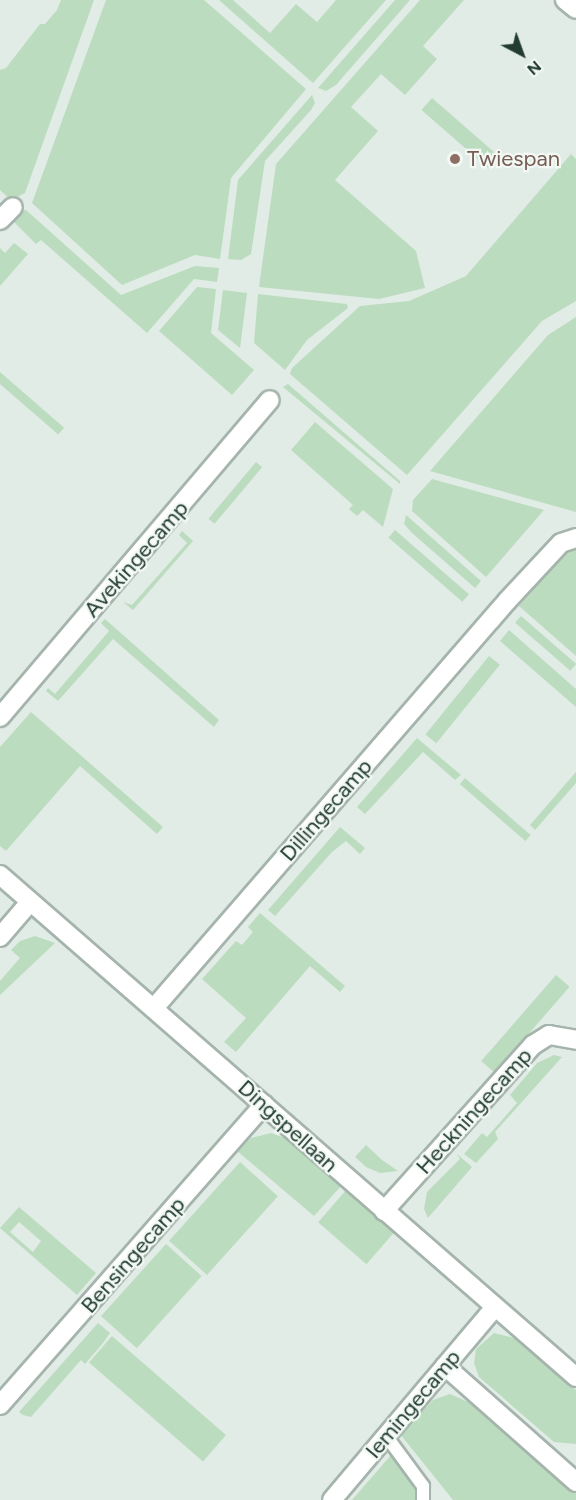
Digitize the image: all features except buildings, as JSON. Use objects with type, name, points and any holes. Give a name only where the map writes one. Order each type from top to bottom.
[{"type":"street","points":[[566,0],[576,9]]},
{"type":"street","name":"Avekingecamp","points":[[0,717],[257,421],[270,400]]},
{"type":"street","name":"Dillingecamp","points":[[154,1008],[497,612],[561,543],[576,538]]},
{"type":"street","name":"Dingspellaan","points":[[0,875],[494,1308],[576,1377]]},
{"type":"street","points":[[0,937],[30,902]]},
{"type":"street","name":"Heckningecamp","points":[[384,1211],[532,1045],[549,1035],[576,1040]]},
{"type":"street","name":"Bensingecamp","points":[[0,1405],[264,1105]]},
{"type":"street","name":"Iemingecamp","points":[[332,1500],[494,1308]]},
{"type":"street","points":[[445,1366],[573,1472]]},
{"type":"lane","points":[[387,1437],[423,1486],[423,1500]]},
{"type":"green space","points":[[61,0],[94,0],[25,193],[11,200],[0,190],[0,70],[6,68],[40,24],[45,24],[57,10]]},
{"type":"green space","points":[[106,0],[204,0],[306,89],[231,178],[220,259],[195,255],[122,285],[32,203]]},
{"type":"green space","points":[[219,0],[233,0],[270,33],[296,4],[317,22],[336,0],[386,0],[313,83]]},
{"type":"green space","points":[[395,0],[410,0],[336,85],[326,91],[318,88]]},
{"type":"green space","points":[[420,0],[464,0],[423,46],[437,59],[405,95],[381,74],[351,107],[378,131],[335,180],[416,251],[425,288],[379,299],[259,287],[276,164]]},
{"type":"green space","points":[[312,95],[315,103],[311,110],[265,161],[251,254],[241,260],[228,259],[238,180]]},
{"type":"green space","points":[[432,98],[499,156],[489,168],[422,110]]},
{"type":"green space","points":[[571,154],[576,159],[576,301],[542,321],[407,475],[290,374],[292,368],[360,306],[409,301],[466,276]]},
{"type":"green space","points":[[26,210],[121,295],[195,266],[219,268],[217,282],[194,279],[147,333],[41,240],[36,244],[11,219],[17,211]]},
{"type":"green space","points":[[14,243],[28,254],[0,286],[0,248],[5,253]]},
{"type":"green space","points":[[197,287],[216,289],[211,333],[254,370],[232,395],[159,331]]},
{"type":"green space","points":[[223,290],[247,293],[240,348],[218,330]]},
{"type":"green space","points":[[258,294],[347,304],[348,308],[307,340],[285,370],[254,343]]},
{"type":"green space","points":[[576,317],[576,512],[430,471],[548,335]]},
{"type":"green space","points":[[0,372],[64,428],[58,435],[0,384]]},
{"type":"green space","points":[[288,384],[400,481],[400,484],[283,387]]},
{"type":"green space","points":[[315,422],[393,489],[383,527],[363,510],[357,516],[349,509],[353,505],[291,450]]},
{"type":"green space","points":[[256,462],[262,467],[215,524],[208,519]]},
{"type":"green space","points":[[432,479],[544,510],[486,577],[412,511],[413,500]]},
{"type":"green space","points":[[406,515],[481,581],[475,588],[412,533],[404,524]]},
{"type":"green space","points":[[395,530],[469,594],[462,602],[388,538]]},
{"type":"green space","points":[[182,531],[193,541],[133,610],[123,602],[132,605],[187,543],[179,535]]},
{"type":"green space","points":[[576,548],[576,656],[519,606],[564,555]]},
{"type":"green space","points":[[521,616],[576,664],[570,671],[515,623]]},
{"type":"green space","points":[[105,619],[219,720],[214,727],[113,639],[58,701],[46,691],[48,688],[55,694],[109,631],[101,623]]},
{"type":"green space","points":[[509,630],[576,689],[576,707],[500,641]]},
{"type":"green space","points":[[489,656],[500,665],[436,743],[425,734]]},
{"type":"green space","points":[[31,712],[163,827],[157,834],[80,766],[6,851],[0,846],[0,747]]},
{"type":"green space","points":[[417,738],[461,775],[455,780],[423,752],[365,814],[357,807]]},
{"type":"green space","points":[[576,772],[576,783],[535,830],[530,825]]},
{"type":"green space","points":[[465,778],[531,835],[525,841],[460,784]]},
{"type":"green space","points":[[340,827],[365,848],[360,854],[346,841],[332,852],[275,916],[268,910]]},
{"type":"green space","points":[[260,913],[345,986],[340,992],[310,966],[236,1052],[224,1042],[246,1018],[202,979],[236,941],[242,945],[253,932],[248,927]]},
{"type":"green space","points":[[35,936],[55,943],[0,995],[0,981],[20,958],[11,950],[20,941]]},
{"type":"green space","points":[[556,975],[570,987],[495,1073],[481,1061]]},
{"type":"green space","points":[[554,1055],[562,1057],[495,1132],[498,1139],[476,1163],[464,1154],[482,1133],[487,1137],[517,1103],[510,1095],[537,1063]]},
{"type":"green space","points":[[271,1133],[291,1140],[342,1185],[314,1216],[237,1151],[251,1138]]},
{"type":"green space","points":[[366,1145],[398,1171],[380,1173],[366,1167],[355,1157]]},
{"type":"green space","points":[[457,1154],[472,1167],[428,1218],[424,1209],[427,1192],[460,1159]]},
{"type":"green space","points":[[240,1162],[278,1196],[207,1275],[169,1241]]},
{"type":"green space","points":[[347,1189],[395,1231],[366,1264],[318,1222]]},
{"type":"green space","points":[[19,1207],[96,1273],[77,1295],[0,1228]],"holes":[[[19,1222],[41,1241],[33,1252],[10,1232]]]},
{"type":"green space","points":[[166,1244],[202,1276],[137,1348],[101,1316]]},
{"type":"green space","points":[[98,1323],[110,1333],[85,1364],[81,1360],[31,1417],[19,1412]]},
{"type":"green space","points":[[494,1333],[518,1339],[576,1390],[576,1444],[554,1442],[479,1377],[474,1363],[476,1349]]},
{"type":"green space","points":[[112,1336],[226,1435],[203,1461],[89,1362]]},
{"type":"green space","points":[[450,1394],[475,1405],[576,1492],[576,1500],[453,1500],[400,1434],[433,1400]]},
{"type":"green space","points":[[391,1446],[417,1487],[417,1500],[352,1500],[391,1455]]},
{"type":"place","name":"Twiespan","points":[[455,159]]}]
